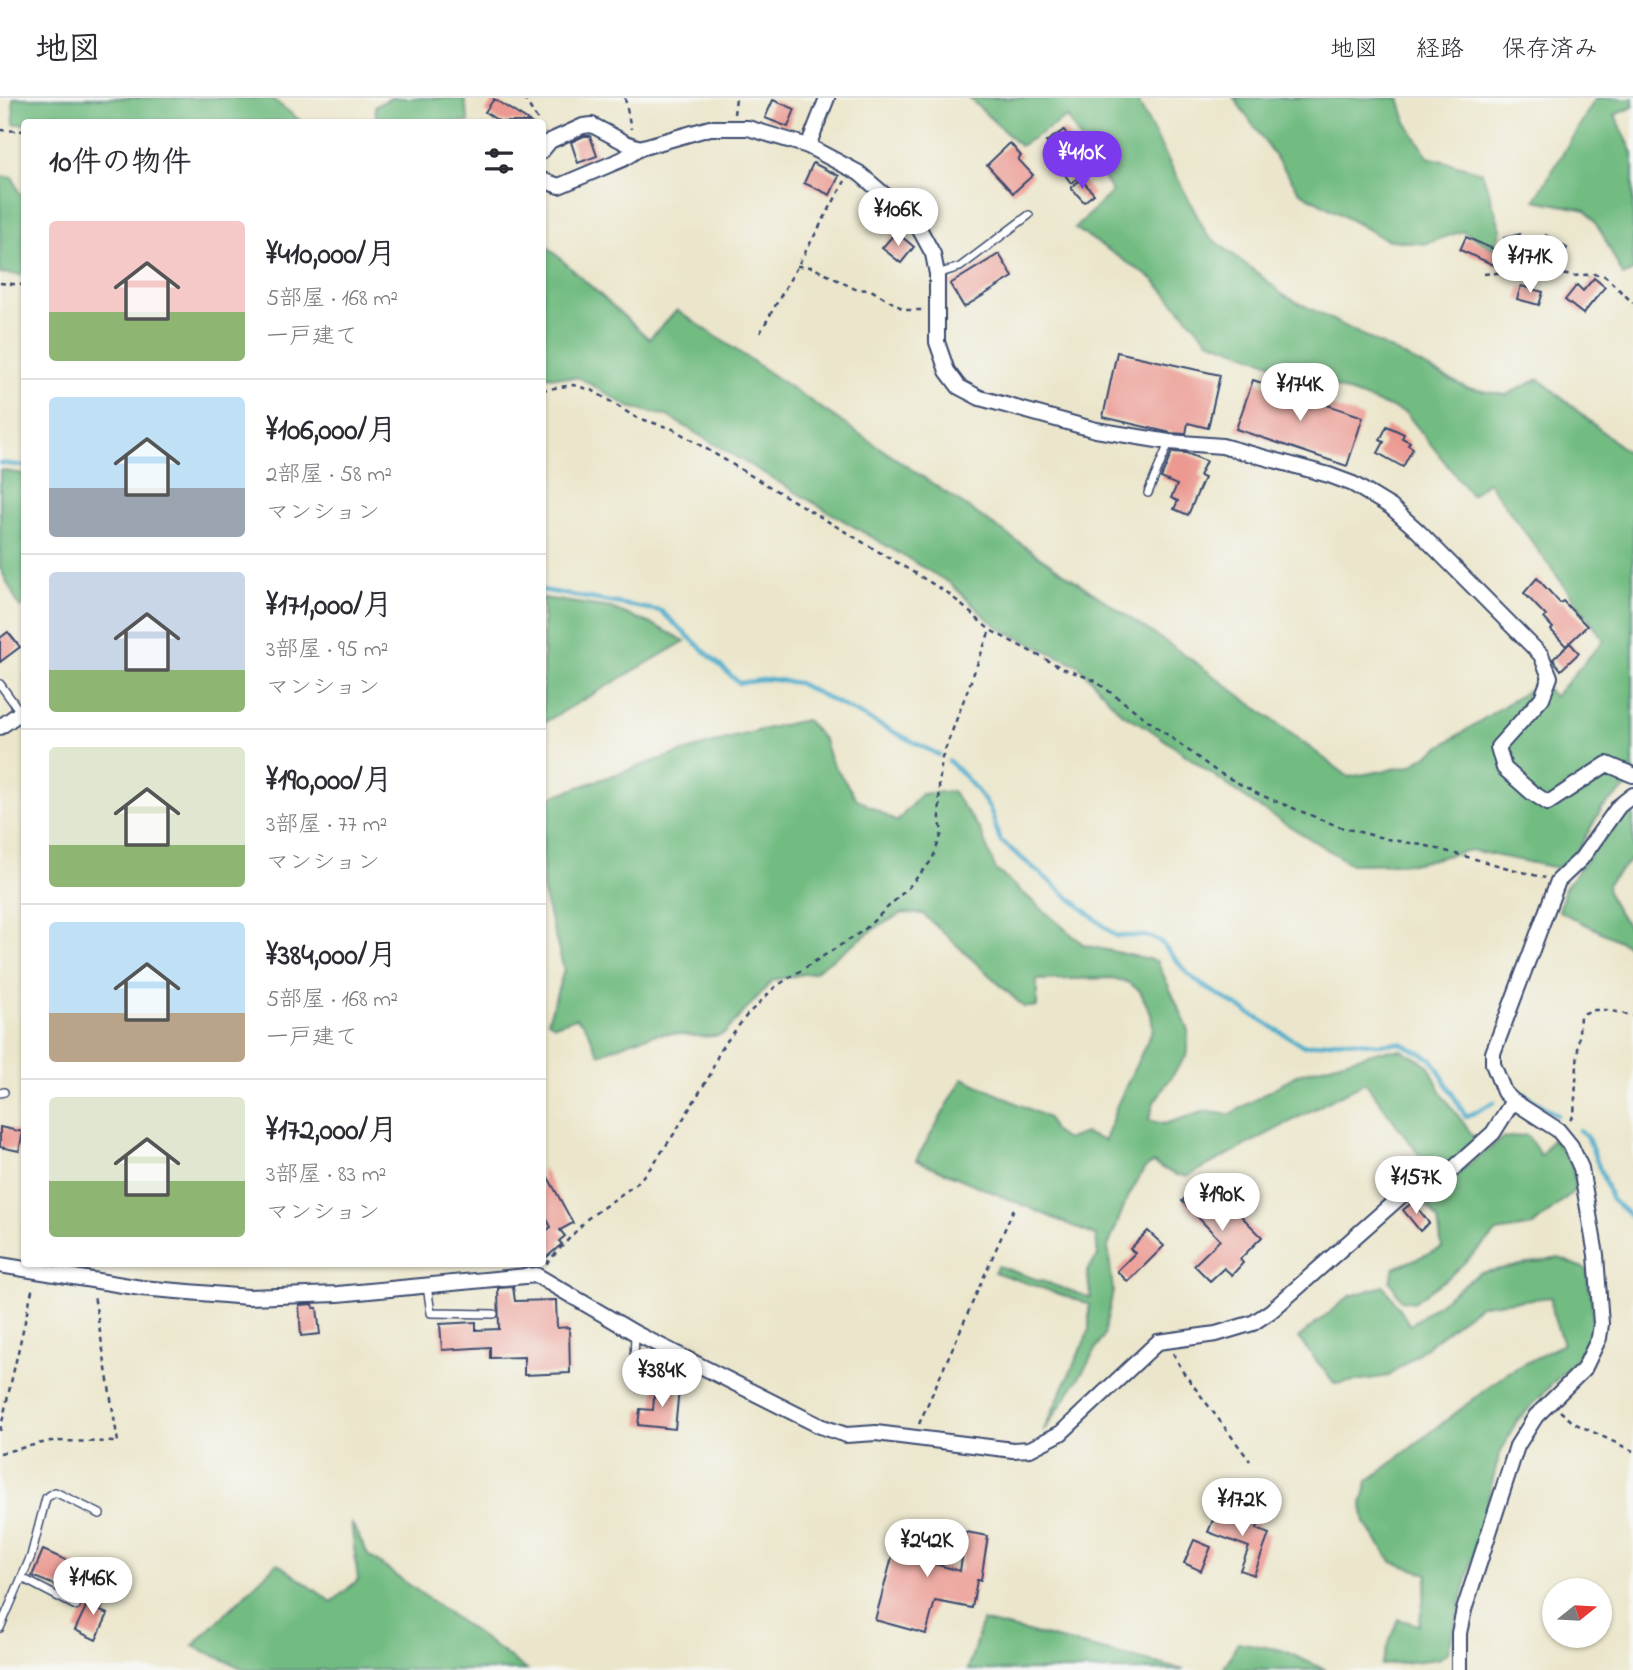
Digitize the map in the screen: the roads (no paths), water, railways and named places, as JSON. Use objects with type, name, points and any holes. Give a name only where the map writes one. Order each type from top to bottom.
[{"type":"street","points":[[808,146],[827,98]]},
{"type":"street","points":[[546,146],[550,141],[583,126],[592,125],[640,148]]},
{"type":"street","points":[[546,181],[559,186],[623,159],[640,148],[710,128],[748,128],[808,146],[851,169],[915,221],[933,254],[937,274],[937,342],[947,371],[960,387],[980,398],[1096,430],[1169,442],[1223,446],[1353,484],[1391,507],[1418,531],[1541,654],[1550,677],[1542,698],[1498,747],[1504,768],[1548,803],[1607,764],[1633,775]]},
{"type":"street","points":[[0,727],[21,712]]},
{"type":"street","points":[[1459,1670],[1459,1633],[1464,1610],[1517,1446],[1536,1416],[1584,1369],[1599,1338],[1601,1324],[1596,1255],[1581,1168],[1571,1146],[1558,1130],[1513,1101],[1504,1091],[1493,1064],[1493,1053],[1558,881],[1581,859],[1619,806],[1633,795]]},
{"type":"street","points":[[0,1265],[141,1288],[248,1297],[338,1294],[536,1275],[635,1332],[820,1426],[846,1435],[876,1433],[1013,1450],[1030,1449],[1061,1433],[1158,1342],[1216,1334],[1253,1323],[1271,1311],[1401,1196],[1446,1175],[1472,1153],[1493,1133],[1513,1101]]},
{"type":"lane","points":[[937,274],[960,267],[1029,215]]},
{"type":"lane","points":[[1148,493],[1169,442]]},
{"type":"lane","points":[[0,684],[21,709]]},
{"type":"lane","points":[[427,1286],[431,1312],[494,1314]]},
{"type":"lane","points":[[635,1332],[634,1365],[680,1383]]},
{"type":"lane","points":[[0,1628],[31,1556],[46,1498],[50,1493],[55,1492],[100,1514]]},
{"type":"lane","points":[[22,1578],[76,1606]]},
{"type":"waterway","points":[[0,463],[21,466]]},
{"type":"waterway","points":[[546,591],[661,611],[739,683],[769,679],[798,683],[939,755]]},
{"type":"waterway","points":[[949,761],[985,801],[1001,841],[1116,936],[1146,936],[1160,941],[1189,975],[1202,985],[1304,1046],[1342,1040],[1376,1044],[1401,1043],[1432,1059],[1466,1117],[1494,1102]]},
{"type":"waterway","points":[[1522,1093],[1557,1115]]},
{"type":"waterway","points":[[1579,1130],[1587,1136],[1612,1200],[1633,1218]]}]
